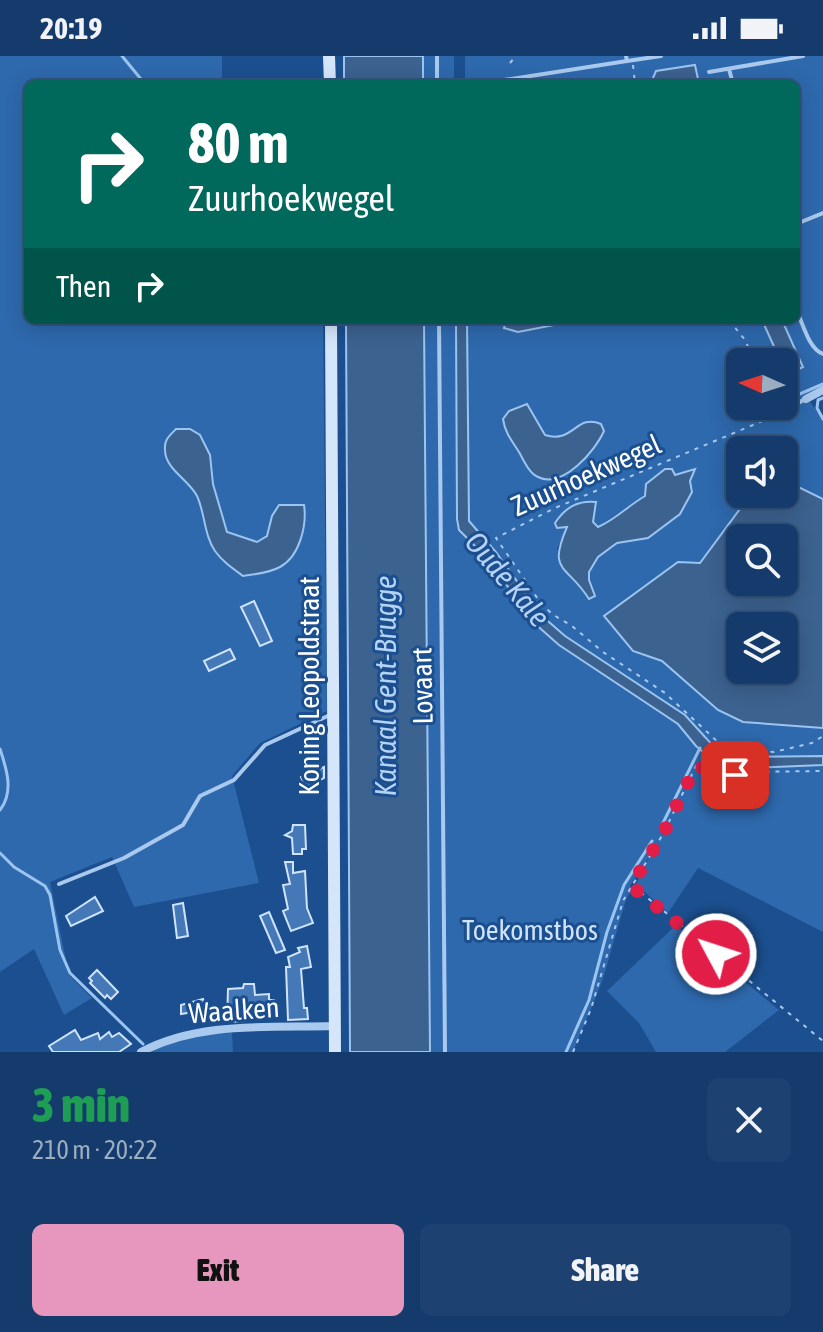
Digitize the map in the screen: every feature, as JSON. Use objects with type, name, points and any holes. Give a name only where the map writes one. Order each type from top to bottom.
[{"type":"street","points":[[329,56],[330,80]]},
{"type":"street","name":"Koning Leopoldstraat","points":[[331,324],[335,1052]]},
{"type":"street","points":[[806,399],[823,390]]},
{"type":"street","name":"Waalken","points":[[141,1052],[169,1038],[199,1031],[334,1026]]},
{"type":"lane","points":[[437,56],[437,80]]},
{"type":"lane","points":[[504,80],[627,58],[634,60],[661,56]]},
{"type":"lane","points":[[709,72],[803,56]]},
{"type":"lane","points":[[729,69],[732,80]]},
{"type":"lane","points":[[800,222],[823,213]]},
{"type":"lane","points":[[800,318],[812,345],[823,354]]},
{"type":"lane","name":"Lovaart","points":[[439,324],[445,1052]]},
{"type":"lane","points":[[798,404],[806,399]]},
{"type":"lane","points":[[59,884],[124,858],[183,825],[200,796],[234,780],[265,745],[333,713]]},
{"type":"path","points":[[510,63],[516,56]]},
{"type":"path","points":[[634,60],[635,80]]},
{"type":"path","points":[[732,324],[749,348]]},
{"type":"path","name":"Zuurhoekwegel","points":[[728,746],[711,736],[665,693],[552,614],[496,538],[555,508],[766,420]]},
{"type":"path","points":[[823,736],[817,741],[774,752],[728,746],[727,775],[729,779],[738,772],[823,771]]},
{"type":"path","points":[[573,1052],[591,1009],[623,901],[663,834],[696,766],[715,771],[723,778],[727,775]]},
{"type":"path","points":[[631,886],[823,1041]]},
{"type":"green space","points":[[0,56],[222,56],[222,80],[24,80],[24,324],[323,324],[327,711],[260,743],[232,776],[259,883],[134,907],[112,857],[50,882],[69,975],[92,998],[64,1015],[34,949],[0,972]]},
{"type":"green space","points":[[423,56],[454,56],[454,80],[423,80]]},
{"type":"green space","points":[[465,56],[823,56],[823,387],[805,396],[823,418],[823,499],[798,487],[798,436],[726,436],[726,508],[740,508],[633,651],[662,661],[718,710],[743,722],[823,728],[823,756],[749,757],[732,755],[715,748],[685,715],[565,636],[541,615],[496,552],[470,525],[467,324],[505,324],[504,328],[518,332],[559,324],[800,324],[800,80],[465,80]],"holes":[[[695,470],[680,514],[648,538],[617,543],[598,557],[589,571],[595,595],[589,598],[572,578],[557,549],[567,526],[555,523],[567,509],[589,502],[596,503],[593,522],[598,527],[674,475]]]},
{"type":"green space","name":"Toekomstbos","points":[[424,324],[456,324],[459,528],[488,559],[533,622],[559,645],[678,724],[696,746],[729,766],[823,765],[823,932],[698,868],[668,913],[636,884],[650,855],[630,886],[635,890],[628,895],[602,982],[573,1052],[430,1052]]},
{"type":"green space","points":[[676,925],[779,1010],[725,1052],[656,1052],[639,1023],[607,991]]},
{"type":"green space","points":[[232,1032],[233,1052],[147,1052],[176,1038]]},
{"type":"water","points":[[344,56],[423,56],[423,80],[344,80]]},
{"type":"water","points":[[695,65],[698,80],[654,80],[656,71]]},
{"type":"water","name":"Kanaal Gent-Brugge","points":[[346,324],[424,324],[430,1052],[350,1052]]},
{"type":"water","name":"Oude Kale","points":[[456,324],[467,324],[469,521],[496,552],[541,615],[565,636],[685,715],[715,748],[732,755],[749,757],[823,756],[823,765],[749,768],[729,766],[710,758],[678,724],[559,645],[533,622],[488,559],[459,530]]},
{"type":"water","points":[[505,324],[559,324],[518,332],[504,328]]},
{"type":"water","points":[[764,324],[784,324],[795,348],[775,348]]},
{"type":"water","points":[[527,404],[545,435],[562,436],[586,422],[601,424],[604,431],[586,458],[567,473],[558,478],[538,477],[525,463],[507,433],[503,419],[509,411]]},
{"type":"water","points":[[176,429],[190,429],[200,435],[210,455],[213,484],[227,532],[257,542],[267,536],[272,516],[279,505],[304,505],[301,539],[287,562],[271,571],[243,576],[218,555],[211,545],[197,496],[166,457],[166,441]]},
{"type":"water","points":[[665,469],[672,469],[675,475],[695,469],[690,481],[692,492],[680,514],[648,538],[617,543],[598,557],[589,572],[595,596],[589,599],[559,561],[561,542],[567,527],[557,528],[555,523],[572,506],[596,502],[593,522],[598,527],[645,496],[646,484]]},
{"type":"water","points":[[798,487],[823,499],[823,728],[743,722],[718,710],[662,661],[633,651],[604,616],[678,562],[700,563],[726,528],[726,596],[798,596],[798,524],[729,524],[741,508],[798,508]]},
{"type":"building","points":[[254,601],[272,641],[260,646],[241,607]]},
{"type":"building","points":[[230,649],[235,659],[209,671],[204,661]]},
{"type":"building","points":[[324,767],[324,778],[305,788],[301,777]]},
{"type":"building","points":[[293,825],[305,825],[306,849],[302,849],[302,854],[293,854],[292,838],[285,835],[292,831]]},
{"type":"building","points":[[285,862],[293,862],[293,873],[305,871],[307,908],[313,923],[291,931],[283,911],[288,909],[283,885],[290,884]]},
{"type":"building","points":[[95,897],[103,911],[71,926],[66,916]]},
{"type":"building","points":[[183,903],[188,936],[177,938],[173,905]]},
{"type":"building","points":[[269,912],[285,950],[276,953],[260,916]]},
{"type":"building","points":[[307,946],[311,967],[301,969],[304,1008],[307,1008],[308,1019],[288,1020],[288,957],[300,952],[298,948]]},
{"type":"building","points":[[97,970],[118,992],[111,999],[107,995],[105,998],[90,983],[89,978]]},
{"type":"building","points":[[244,984],[254,984],[255,995],[269,994],[269,1000],[274,1000],[274,1017],[243,1016],[244,1021],[227,1022],[228,989],[243,988]]},
{"type":"building","points":[[203,999],[206,1010],[181,1014],[181,1005]]},
{"type":"building","points":[[75,1030],[81,1040],[98,1033],[100,1039],[109,1032],[112,1037],[119,1033],[131,1044],[119,1052],[53,1052],[49,1046]]},
{"type":"waterway","points":[[122,56],[142,80]]},
{"type":"waterway","points":[[798,395],[823,384]]},
{"type":"waterway","points":[[823,398],[818,400],[817,408],[823,419]]},
{"type":"waterway","points":[[661,827],[700,748]]},
{"type":"waterway","points":[[0,749],[8,788],[0,810]]},
{"type":"waterway","points":[[566,1052],[589,1000],[607,932],[624,885],[652,841]]},
{"type":"waterway","points":[[0,853],[14,867],[45,886],[50,895],[60,950],[70,973],[143,1044]]},
{"type":"route","points":[[716,954],[631,886],[663,834],[696,766],[707,767],[723,778],[727,775],[731,779],[735,775]]}]
